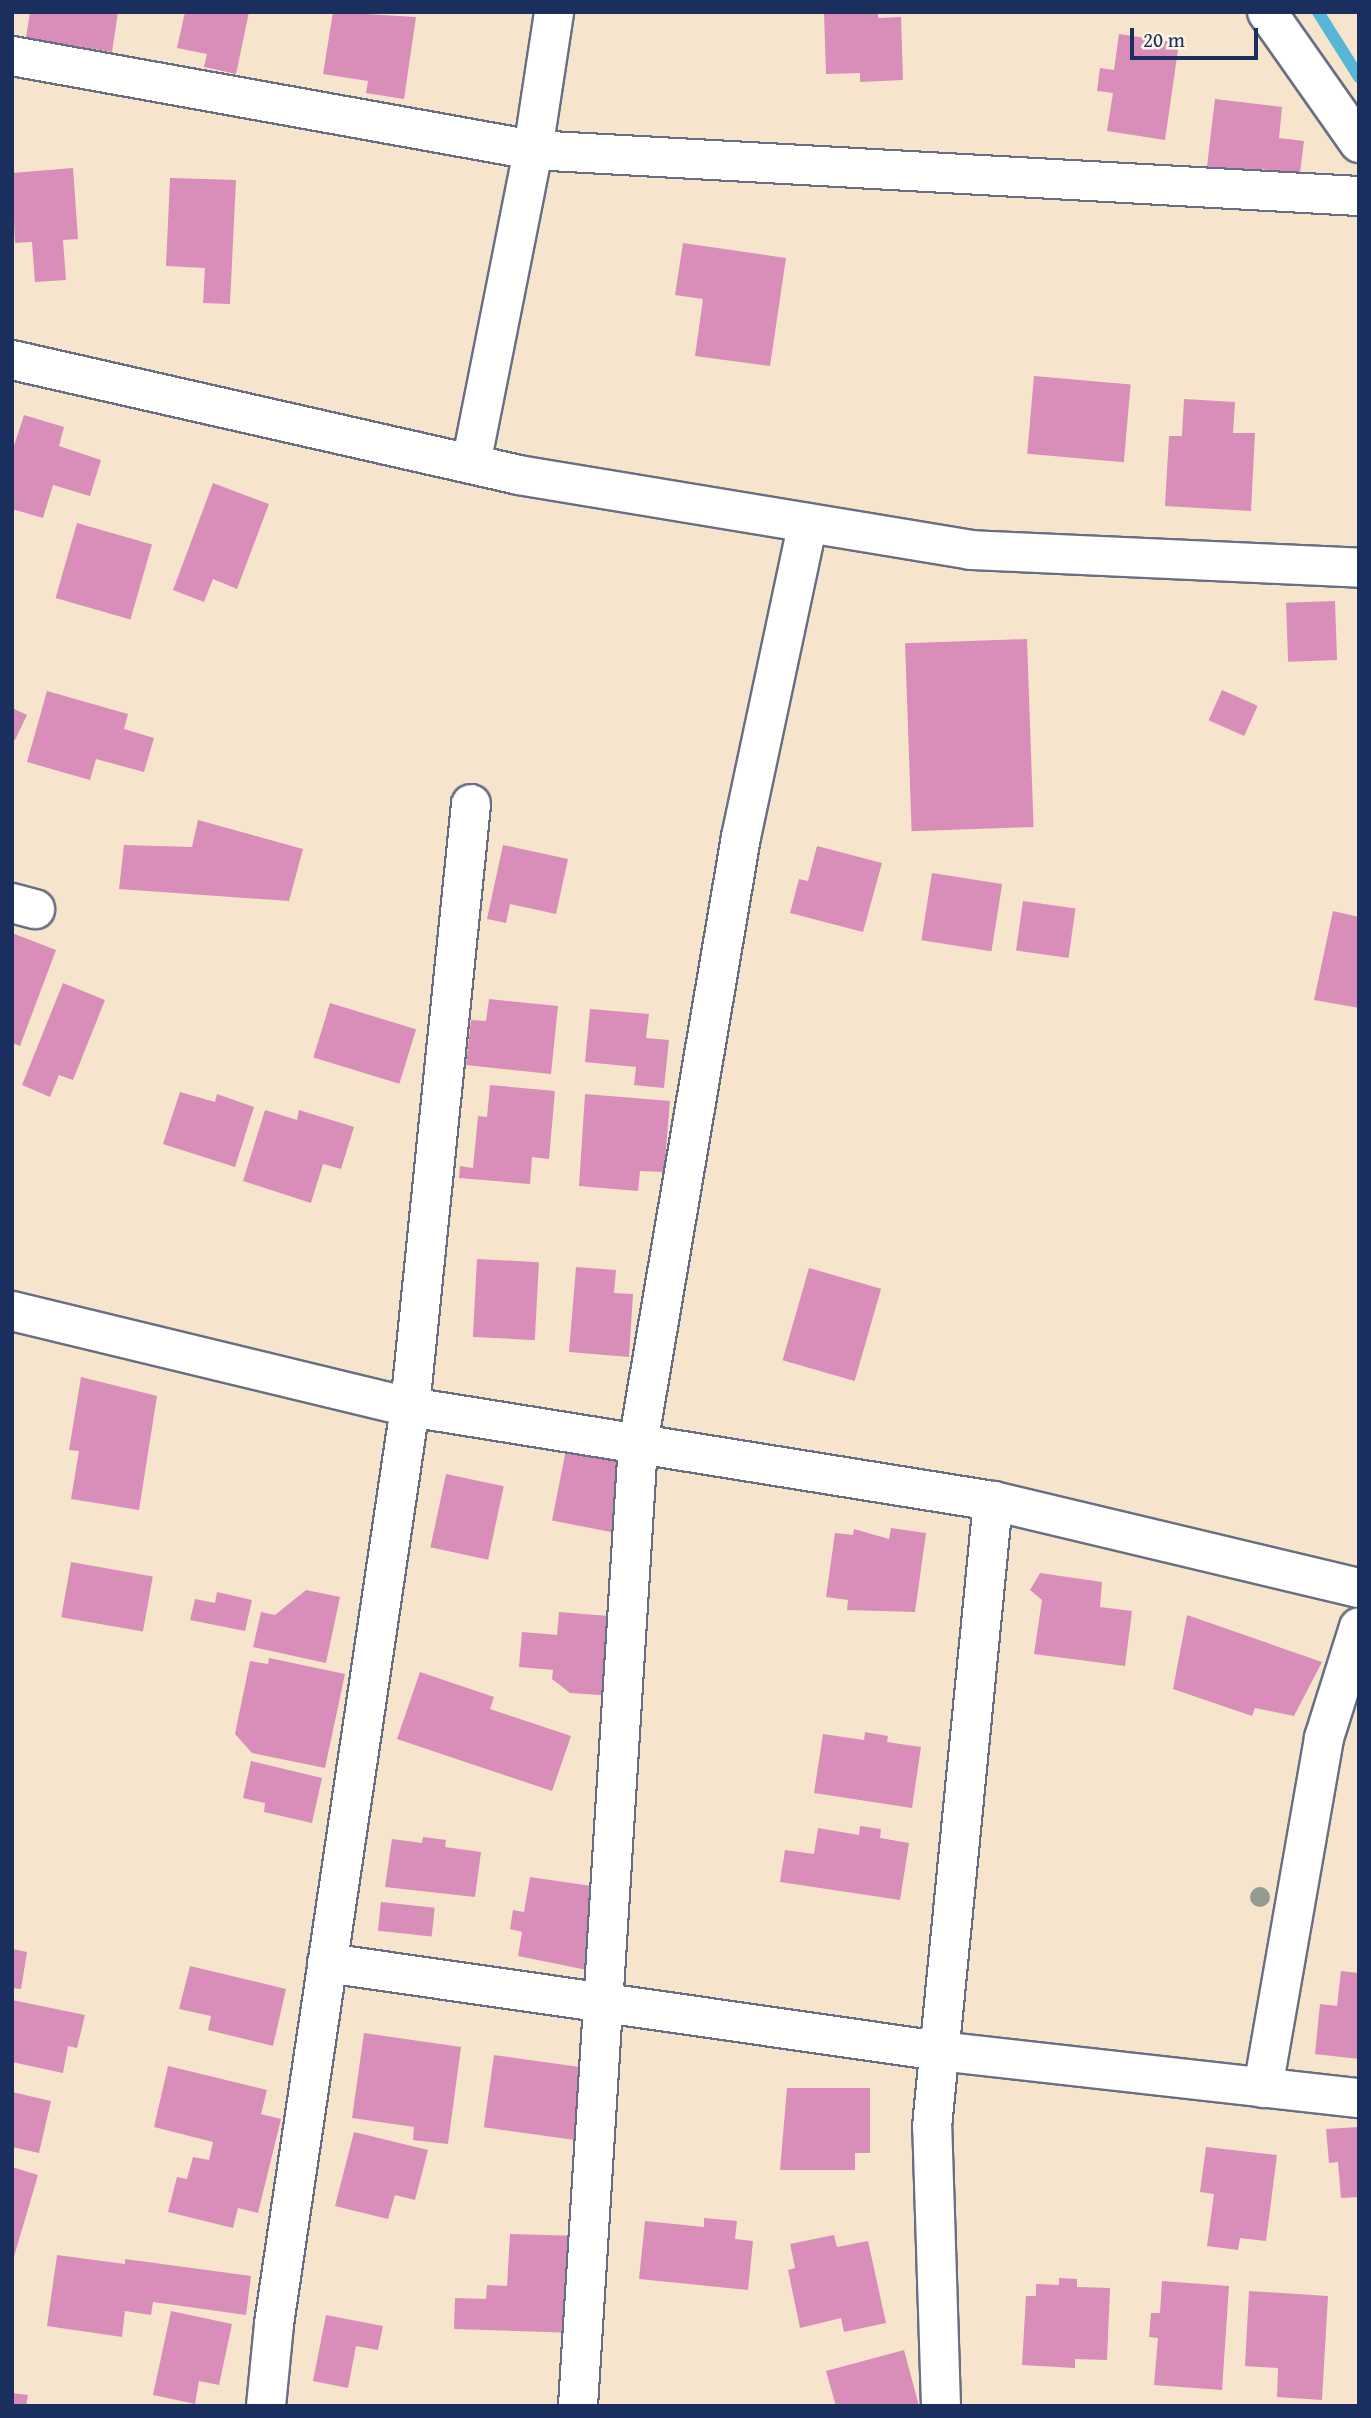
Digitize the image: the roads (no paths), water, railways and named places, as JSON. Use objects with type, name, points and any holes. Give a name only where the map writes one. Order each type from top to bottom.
[{"type":"street","points":[[471,464],[533,150],[554,12]]},
{"type":"street","points":[[1267,12],[1359,143]]},
{"type":"street","points":[[12,55],[533,150],[1359,196]]},
{"type":"street","points":[[12,360],[471,464],[970,550],[1359,568]]},
{"type":"street","points":[[578,2406],[638,1444],[741,837],[808,523]]},
{"type":"street","points":[[266,2406],[274,2324],[410,1407],[471,804]]},
{"type":"street","points":[[12,1311],[410,1407],[993,1501],[1359,1588]]},
{"type":"street","points":[[941,2406],[932,2127],[993,1501]]},
{"type":"street","points":[[1263,2088],[1324,1738],[1359,1627]]},
{"type":"street","points":[[327,1963],[939,2050],[1359,2098]]},
{"type":"waterway","points":[[1318,12],[1359,77]]}]
